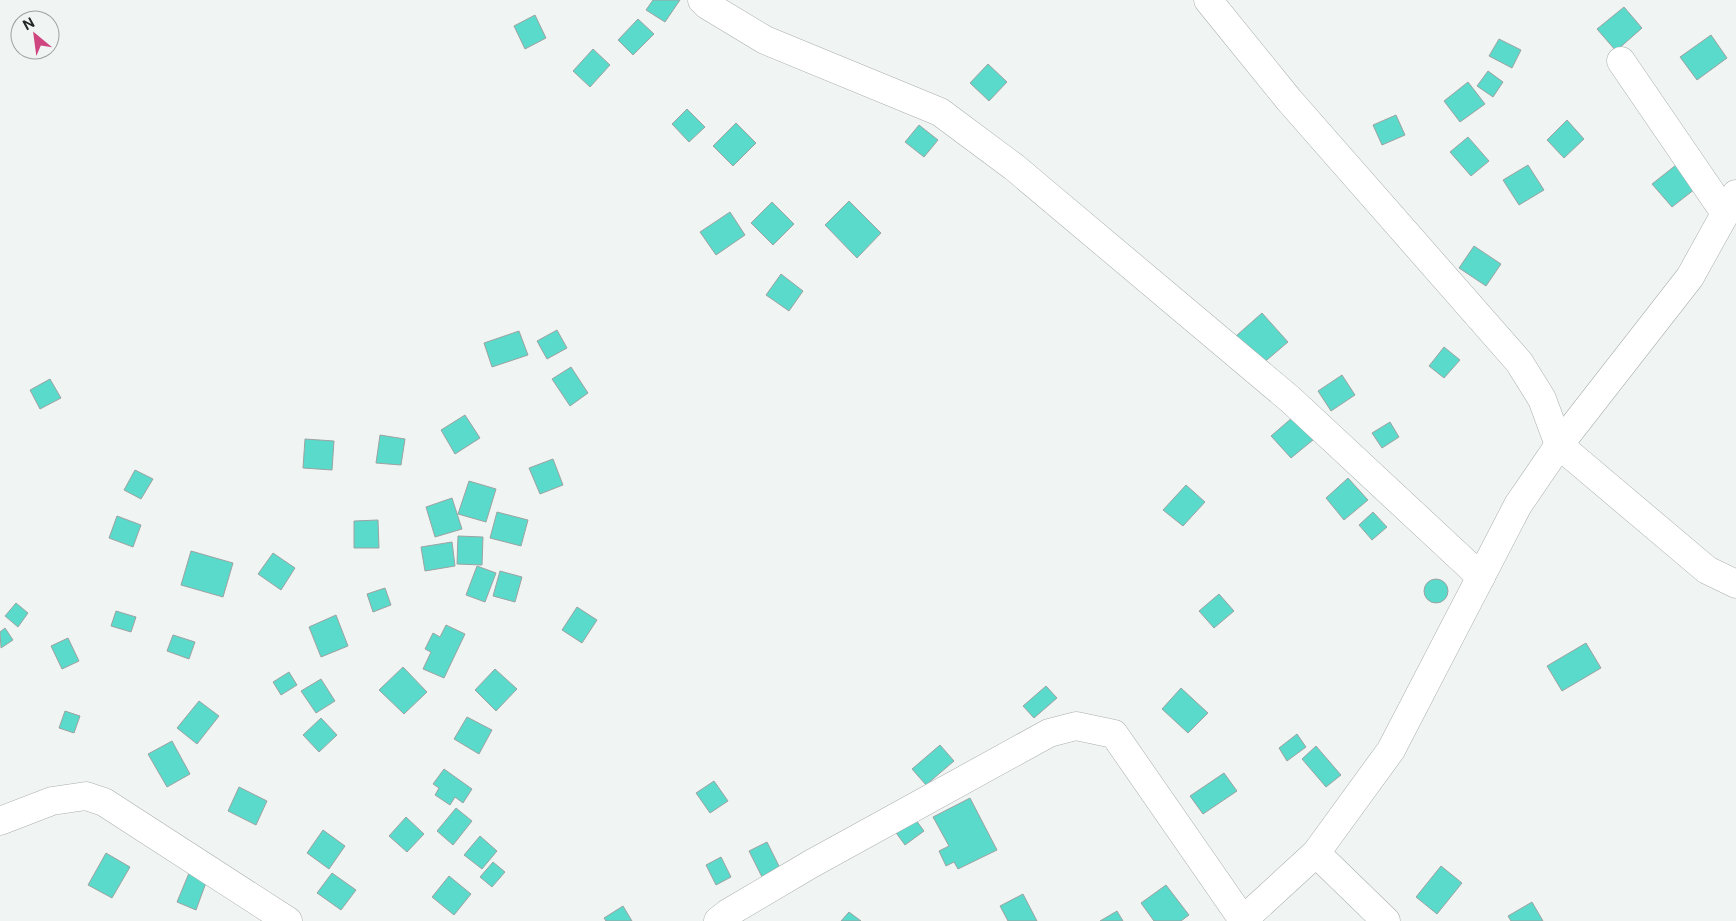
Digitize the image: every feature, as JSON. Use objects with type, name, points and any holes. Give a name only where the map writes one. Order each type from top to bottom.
[{"type":"street","points":[[702,0],[707,5],[765,40],[940,112],[992,150],[1291,400],[1481,577]]},
{"type":"street","points":[[1208,0],[1289,100],[1519,362],[1542,399],[1560,445],[1707,570],[1736,584]]},
{"type":"street","points":[[718,921],[728,913],[811,864],[1049,732],[1076,726],[1114,734],[1243,921],[1316,853],[1391,750],[1518,505],[1560,445],[1690,277],[1731,204],[1621,61]]},
{"type":"street","points":[[0,821],[52,801],[86,796],[104,802],[288,921]]},
{"type":"street","points":[[1316,853],[1386,921]]},
{"type":"building","points":[[653,0],[680,0],[665,22],[646,10]]},
{"type":"building","points":[[1624,7],[1642,28],[1616,51],[1597,29]]},
{"type":"building","points":[[535,15],[546,38],[525,49],[514,26]]},
{"type":"building","points":[[638,19],[654,34],[633,55],[618,40]]},
{"type":"building","points":[[1711,35],[1727,58],[1697,80],[1680,57]]},
{"type":"building","points":[[1499,39],[1521,50],[1512,68],[1489,56]]},
{"type":"building","points":[[593,49],[610,65],[590,87],[573,71]]},
{"type":"building","points":[[988,64],[1007,82],[989,101],[970,83]]},
{"type":"building","points":[[1488,71],[1503,82],[1493,97],[1477,86]]},
{"type":"building","points":[[1468,82],[1485,104],[1460,122],[1444,101]]},
{"type":"building","points":[[687,109],[705,127],[689,142],[672,124]]},
{"type":"building","points":[[1396,115],[1405,135],[1382,145],[1373,125]]},
{"type":"building","points":[[1567,120],[1584,139],[1564,158],[1547,140]]},
{"type":"building","points":[[736,123],[756,143],[733,166],[713,146]]},
{"type":"building","points":[[919,125],[938,140],[924,157],[905,142]]},
{"type":"building","points":[[1468,137],[1489,161],[1471,176],[1450,152]]},
{"type":"building","points":[[1528,165],[1544,190],[1519,205],[1503,180]]},
{"type":"building","points":[[1676,165],[1695,189],[1672,207],[1652,184]]},
{"type":"building","points":[[849,201],[881,233],[857,258],[825,225]]},
{"type":"building","points":[[772,202],[794,224],[773,245],[751,223]]},
{"type":"building","points":[[730,212],[745,235],[716,255],[700,232]]},
{"type":"building","points":[[1474,246],[1501,264],[1486,286],[1459,268]]},
{"type":"building","points":[[781,274],[803,291],[789,311],[766,295]]},
{"type":"building","points":[[1262,313],[1288,342],[1261,365],[1236,336]]},
{"type":"building","points":[[557,330],[567,348],[547,359],[537,341]]},
{"type":"building","points":[[519,331],[528,355],[492,367],[484,343]]},
{"type":"building","points":[[1444,347],[1460,360],[1444,378],[1429,366]]},
{"type":"building","points":[[571,367],[588,393],[570,406],[552,379]]},
{"type":"building","points":[[1342,375],[1355,395],[1331,411],[1318,391]]},
{"type":"building","points":[[50,379],[61,398],[40,409],[30,390]]},
{"type":"building","points":[[465,415],[480,438],[455,454],[441,430]]},
{"type":"building","points":[[1293,417],[1313,440],[1291,458],[1271,436]]},
{"type":"building","points":[[1390,422],[1399,437],[1382,448],[1372,433]]},
{"type":"building","points":[[380,435],[405,439],[401,465],[376,463]]},
{"type":"building","points":[[305,439],[334,441],[332,470],[303,468]]},
{"type":"building","points":[[553,459],[563,485],[540,494],[529,468]]},
{"type":"building","points":[[135,470],[153,479],[141,499],[124,490]]},
{"type":"building","points":[[1348,478],[1368,500],[1344,520],[1326,498]]},
{"type":"building","points":[[469,481],[496,489],[486,522],[458,514]]},
{"type":"building","points":[[1186,485],[1205,502],[1183,526],[1163,510]]},
{"type":"building","points":[[452,498],[462,529],[435,537],[426,507]]},
{"type":"building","points":[[497,512],[528,520],[521,546],[490,538]]},
{"type":"building","points":[[1373,512],[1387,527],[1372,540],[1359,525]]},
{"type":"building","points":[[117,516],[141,525],[133,547],[109,538]]},
{"type":"building","points":[[378,520],[379,548],[354,548],[354,521]]},
{"type":"building","points":[[458,536],[483,537],[482,565],[457,564]]},
{"type":"building","points":[[452,542],[455,566],[425,571],[421,547]]},
{"type":"building","points":[[191,551],[233,563],[223,597],[181,585]]},
{"type":"building","points":[[273,553],[295,568],[281,590],[258,574]]},
{"type":"building","points":[[477,566],[496,573],[485,602],[466,595]]},
{"type":"building","points":[[500,571],[522,577],[515,602],[493,596]]},
{"type":"building","points":[[1431,579],[1441,579],[1448,586],[1448,596],[1441,603],[1431,603],[1424,596],[1424,586]]},
{"type":"building","points":[[385,588],[391,605],[373,612],[367,594]]},
{"type":"building","points":[[1219,594],[1234,611],[1214,628],[1199,611]]},
{"type":"building","points":[[16,603],[28,613],[18,627],[5,616]]},
{"type":"building","points":[[577,607],[597,620],[582,643],[562,630]]},
{"type":"building","points":[[116,611],[136,617],[131,632],[111,626]]},
{"type":"building","points":[[336,615],[348,646],[321,657],[309,627]]},
{"type":"building","points":[[446,625],[465,634],[444,678],[423,669],[431,652],[425,649],[433,633],[440,637]]},
{"type":"building","points":[[5,628],[13,640],[1,648],[0,632]]},
{"type":"building","points":[[173,635],[195,642],[189,659],[167,651]]},
{"type":"building","points":[[68,638],[79,661],[62,669],[51,646]]},
{"type":"building","points":[[1586,643],[1601,668],[1562,691],[1547,666]]},
{"type":"building","points":[[403,667],[427,692],[404,714],[379,690]]},
{"type":"building","points":[[495,669],[517,689],[496,711],[475,690]]},
{"type":"building","points":[[289,672],[297,685],[281,695],[273,682]]},
{"type":"building","points":[[321,679],[335,701],[316,713],[301,691]]},
{"type":"building","points":[[1046,686],[1057,698],[1034,718],[1023,706]]},
{"type":"building","points":[[1181,688],[1208,713],[1188,733],[1162,709]]},
{"type":"building","points":[[199,701],[219,716],[197,744],[177,728]]},
{"type":"building","points":[[65,711],[80,716],[74,733],[59,728]]},
{"type":"building","points":[[467,717],[492,730],[479,754],[454,739]]},
{"type":"building","points":[[321,718],[337,735],[319,752],[303,735]]},
{"type":"building","points":[[1297,734],[1306,747],[1287,761],[1279,748]]},
{"type":"building","points":[[172,741],[190,774],[167,787],[148,754]]},
{"type":"building","points":[[940,745],[954,761],[926,785],[912,769]]},
{"type":"building","points":[[1316,746],[1341,775],[1326,787],[1302,759]]},
{"type":"building","points":[[444,769],[472,789],[463,803],[455,797],[450,805],[435,795],[439,788],[433,784]]},
{"type":"building","points":[[1224,773],[1237,791],[1203,814],[1190,796]]},
{"type":"building","points":[[714,781],[728,801],[710,813],[696,793]]},
{"type":"building","points":[[239,787],[267,801],[256,825],[228,811]]},
{"type":"building","points":[[970,798],[997,850],[958,869],[954,862],[946,866],[939,851],[949,846],[933,817]]},
{"type":"building","points":[[456,808],[472,821],[453,845],[437,831]]},
{"type":"building","points":[[913,816],[924,831],[905,845],[894,830]]},
{"type":"building","points":[[406,817],[424,834],[407,852],[389,836]]},
{"type":"building","points":[[323,830],[345,846],[329,869],[307,853]]},
{"type":"building","points":[[480,836],[497,851],[482,869],[464,855]]},
{"type":"building","points":[[767,842],[780,868],[762,877],[749,851]]},
{"type":"building","points":[[106,853],[130,867],[112,898],[88,885]]},
{"type":"building","points":[[721,857],[731,877],[716,885],[706,865]]},
{"type":"building","points":[[493,862],[505,872],[492,887],[480,877]]},
{"type":"building","points":[[1441,866],[1462,883],[1437,914],[1416,897]]},
{"type":"building","points":[[189,873],[207,880],[196,910],[177,902]]},
{"type":"building","points":[[332,873],[356,890],[341,910],[317,893]]},
{"type":"building","points":[[449,876],[471,894],[454,915],[432,897]]},
{"type":"building","points":[[1166,885],[1189,915],[1181,921],[1154,921],[1141,903]]},
{"type":"building","points":[[1023,894],[1037,921],[1008,921],[1000,906]]},
{"type":"building","points":[[1532,902],[1543,921],[1511,921],[1508,916]]},
{"type":"building","points":[[623,906],[632,921],[606,921],[604,918]]},
{"type":"building","points":[[1117,911],[1123,921],[1100,921]]},
{"type":"building","points":[[849,912],[861,921],[841,921]]}]
